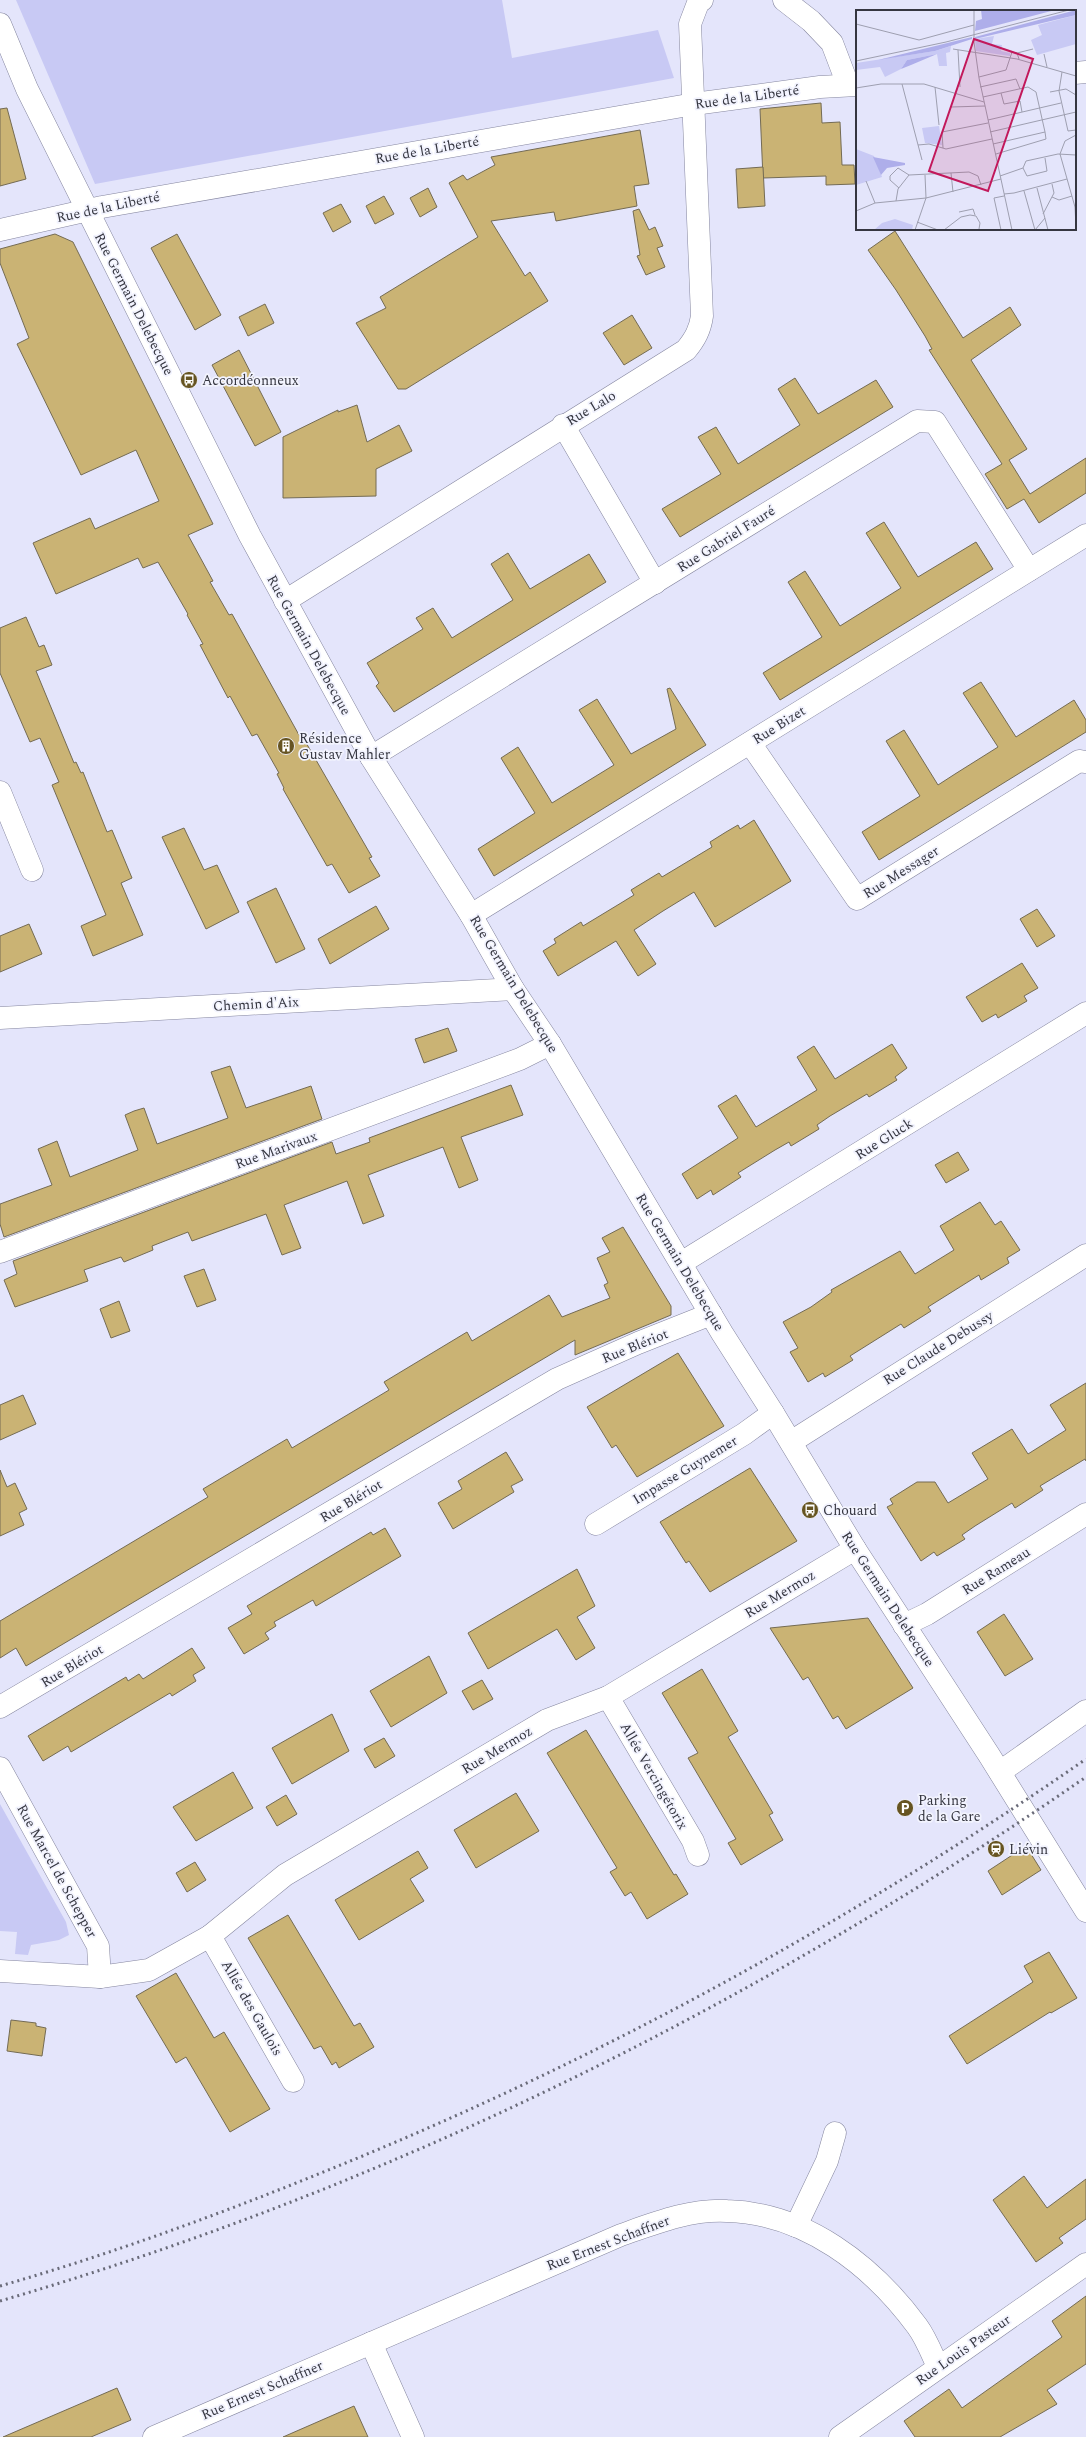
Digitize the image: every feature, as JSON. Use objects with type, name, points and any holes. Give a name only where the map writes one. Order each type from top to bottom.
[{"type":"street","name":"Rue Lalo","points":[[284,601],[563,424],[686,350],[695,340],[700,328],[702,316],[690,24],[698,3],[702,0]]},
{"type":"street","points":[[784,0],[811,21],[832,43],[852,85]]},
{"type":"street","name":"Rue Germain Delebecque","points":[[0,24],[27,89],[87,211],[284,601],[371,757],[471,915],[513,989],[550,1044],[711,1314],[791,1442],[855,1549],[1000,1772],[1086,1911]]},
{"type":"street","points":[[1076,73],[1086,72]]},
{"type":"street","name":"Rue de la Liberté","points":[[0,230],[87,211],[694,104],[820,86],[852,85]]},
{"type":"street","name":"Rue Gabriel Fauré","points":[[371,757],[917,421],[935,422],[1030,570]]},
{"type":"street","points":[[563,424],[655,583]]},
{"type":"street","name":"Rue Bizet","points":[[471,915],[1086,535]]},
{"type":"street","name":"Rue Messager","points":[[750,743],[857,899],[1079,761],[1086,762]]},
{"type":"street","points":[[0,792],[32,870]]},
{"type":"street","name":"Chemin d'Aix","points":[[0,1018],[513,989]]},
{"type":"street","name":"Rue Gluck","points":[[681,1263],[1086,1013]]},
{"type":"street","name":"Rue Marivaux","points":[[0,1252],[512,1062],[550,1044]]},
{"type":"street","name":"Rue Claude Debussy","points":[[791,1442],[1086,1255]]},
{"type":"street","name":"Rue Blériot","points":[[0,1707],[557,1379],[638,1343],[711,1314]]},
{"type":"street","name":"Impasse Guynemer","points":[[596,1524],[744,1434],[773,1413]]},
{"type":"street","name":"Rue Rameau","points":[[904,1625],[927,1614],[1086,1514]]},
{"type":"street","name":"Rue Mermoz","points":[[100,1977],[149,1970],[210,1936],[285,1875],[547,1720],[608,1697],[855,1549]]},
{"type":"street","name":"Allée Vercingétorix","points":[[608,1697],[693,1841],[698,1855]]},
{"type":"street","points":[[1000,1772],[1086,1712]]},
{"type":"street","name":"Rue Marcel de Schepper","points":[[0,1768],[98,1946],[100,1977]]},
{"type":"street","name":"Allée des Gaulois","points":[[210,1936],[293,2081]]},
{"type":"street","points":[[0,1971],[100,1977]]},
{"type":"street","points":[[796,2226],[828,2161],[835,2133]]},
{"type":"street","name":"Rue Ernest Schaffner","points":[[154,2437],[621,2235],[673,2217],[725,2210],[762,2213],[796,2226],[834,2246],[869,2273],[918,2327],[938,2367]]},
{"type":"street","name":"Rue Louis Pasteur","points":[[840,2437],[1086,2264]]},
{"type":"street","points":[[371,2343],[413,2437]]},
{"type":"shaded area","points":[[16,0],[502,0],[512,58],[658,30],[674,78],[95,184]]},
{"type":"shaded area","points":[[0,1804],[66,1922],[69,1935],[59,1940],[31,1945],[28,1955],[15,1954],[17,1932],[0,1931]]},
{"type":"building","points":[[821,103],[822,123],[840,122],[842,165],[854,165],[855,184],[826,185],[826,176],[763,178],[760,109]]},
{"type":"building","points":[[7,108],[26,179],[0,186],[0,109]]},
{"type":"building","points":[[640,130],[649,184],[634,186],[637,206],[556,221],[554,212],[491,221],[525,276],[530,272],[548,301],[406,389],[398,389],[356,323],[386,308],[380,297],[478,237],[449,183],[463,175],[467,180],[495,165],[491,157]]},
{"type":"building","points":[[763,167],[765,206],[738,208],[736,169]]},
{"type":"building","points":[[428,188],[437,207],[420,217],[410,198]]},
{"type":"building","points":[[384,196],[394,214],[375,224],[366,206]]},
{"type":"building","points":[[341,204],[351,222],[333,232],[323,213]]},
{"type":"building","points":[[639,209],[649,230],[655,227],[663,246],[657,248],[665,267],[646,275],[637,256],[640,255],[633,211]]},
{"type":"building","points":[[895,231],[963,338],[1010,307],[1021,325],[971,360],[1027,449],[1009,460],[1030,494],[1086,458],[1086,493],[1039,523],[1024,499],[1007,509],[985,474],[1002,464],[929,350],[932,349],[925,336],[896,290],[868,250]]},
{"type":"building","points":[[55,234],[73,242],[213,524],[188,535],[213,581],[210,582],[229,615],[232,614],[299,735],[301,734],[372,857],[369,858],[380,876],[349,893],[332,864],[327,866],[283,789],[284,788],[277,774],[279,773],[257,734],[252,736],[230,696],[228,698],[200,645],[203,644],[187,615],[188,614],[158,562],[143,568],[138,558],[56,594],[33,543],[90,518],[95,529],[159,501],[136,450],[81,475],[17,344],[29,338],[0,263],[0,249]]},
{"type":"building","points":[[177,234],[221,315],[195,330],[151,248]]},
{"type":"building","points":[[265,304],[274,323],[248,336],[239,317]]},
{"type":"building","points":[[632,315],[652,348],[624,365],[603,333]]},
{"type":"building","points":[[239,350],[281,432],[255,446],[212,365]]},
{"type":"building","points":[[795,378],[818,414],[876,380],[893,407],[680,537],[662,509],[721,474],[698,437],[716,427],[738,464],[800,425],[778,389]]},
{"type":"building","points":[[357,405],[367,442],[399,425],[412,451],[376,469],[376,496],[283,498],[283,437],[338,410],[338,412]]},
{"type":"building","points":[[884,522],[918,577],[976,542],[993,569],[780,700],[763,673],[822,637],[788,582],[805,571],[840,626],[901,588],[866,533]]},
{"type":"building","points":[[508,553],[530,589],[589,554],[606,582],[394,712],[376,686],[379,683],[367,663],[423,629],[416,618],[433,608],[452,638],[513,600],[491,564]]},
{"type":"building","points":[[26,617],[39,647],[44,645],[52,665],[36,671],[74,763],[76,762],[81,773],[83,772],[107,832],[112,830],[132,878],[121,883],[143,935],[93,956],[81,926],[106,915],[52,785],[59,782],[40,738],[30,742],[0,673],[0,628]]},
{"type":"building","points":[[981,682],[1016,737],[1074,700],[1086,720],[1086,732],[879,860],[862,832],[920,796],[886,741],[904,730],[938,785],[998,747],[963,693]]},
{"type":"building","points":[[670,688],[706,745],[494,876],[478,849],[535,813],[501,758],[518,747],[552,803],[614,765],[579,710],[597,699],[631,754],[676,729],[667,689]]},
{"type":"building","points":[[754,820],[791,881],[715,927],[694,892],[663,911],[634,930],[656,964],[638,976],[616,941],[558,976],[543,951],[556,943],[554,939],[581,922],[583,926],[634,895],[631,890],[659,873],[662,877],[712,847],[710,842],[726,832],[738,825],[740,829]]},
{"type":"building","points":[[184,828],[204,870],[217,865],[239,912],[206,929],[162,837]]},
{"type":"building","points":[[276,888],[305,949],[276,963],[247,902]]},
{"type":"building","points":[[376,906],[389,929],[330,964],[318,939]]},
{"type":"building","points":[[1037,909],[1055,936],[1037,947],[1020,919]]},
{"type":"building","points":[[29,924],[42,954],[0,972],[0,936]]},
{"type":"building","points":[[1022,963],[1038,988],[1024,996],[1027,1001],[998,1018],[996,1014],[982,1022],[966,997]]},
{"type":"building","points":[[448,1028],[457,1051],[424,1063],[415,1039]]},
{"type":"building","points":[[892,1044],[907,1068],[895,1077],[897,1080],[869,1097],[867,1094],[830,1116],[817,1125],[819,1129],[791,1146],[789,1142],[738,1173],[741,1177],[713,1195],[711,1190],[697,1199],[682,1174],[738,1138],[718,1106],[736,1095],[756,1127],[817,1090],[797,1057],[814,1046],[835,1079]]},
{"type":"building","points":[[230,1066],[246,1108],[311,1086],[322,1119],[4,1237],[0,1224],[0,1204],[52,1185],[38,1149],[57,1141],[70,1177],[138,1150],[125,1115],[134,1111],[144,1108],[157,1144],[228,1118],[211,1072]]},
{"type":"building","points":[[511,1085],[523,1115],[461,1137],[478,1180],[459,1188],[443,1147],[368,1175],[384,1216],[363,1224],[347,1181],[284,1205],[301,1248],[282,1255],[266,1214],[192,1241],[188,1232],[152,1246],[153,1250],[124,1262],[121,1257],[84,1270],[88,1281],[15,1307],[4,1280],[17,1274],[13,1261],[332,1142],[336,1154],[370,1142],[369,1138]]},
{"type":"building","points":[[958,1152],[969,1170],[946,1183],[935,1165]]},
{"type":"building","points":[[980,1202],[995,1225],[1001,1221],[1020,1250],[1007,1258],[1009,1263],[981,1280],[979,1275],[928,1307],[931,1311],[904,1328],[901,1324],[850,1356],[853,1360],[825,1377],[823,1373],[808,1382],[790,1352],[798,1348],[783,1322],[811,1307],[832,1292],[831,1290],[900,1251],[915,1274],[954,1250],[940,1226]]},
{"type":"building","points":[[623,1227],[671,1306],[671,1315],[575,1355],[575,1340],[26,1666],[16,1648],[0,1658],[0,1621],[208,1497],[203,1489],[287,1439],[292,1448],[389,1390],[384,1382],[467,1332],[472,1341],[549,1295],[562,1317],[610,1298],[604,1285],[608,1283],[597,1258],[610,1252],[602,1238]]},
{"type":"building","points":[[204,1269],[216,1300],[197,1307],[184,1276]]},
{"type":"building","points":[[119,1301],[130,1331],[111,1338],[100,1309]]},
{"type":"building","points":[[678,1353],[724,1426],[637,1477],[616,1445],[612,1448],[587,1407]]},
{"type":"building","points":[[1086,1383],[1086,1461],[1085,1459],[1040,1486],[1043,1490],[1015,1508],[1012,1503],[975,1526],[962,1535],[965,1539],[937,1556],[934,1552],[921,1561],[887,1507],[893,1504],[890,1499],[917,1482],[935,1482],[948,1503],[988,1479],[972,1453],[1012,1429],[1028,1454],[1066,1430],[1050,1405]]},
{"type":"building","points":[[23,1395],[36,1424],[0,1440],[0,1405]]},
{"type":"building","points":[[506,1452],[523,1480],[511,1486],[514,1492],[453,1529],[438,1503],[462,1489],[458,1481]]},
{"type":"building","points":[[750,1468],[797,1541],[710,1592],[689,1561],[686,1563],[660,1522]]},
{"type":"building","points":[[0,1470],[7,1487],[15,1483],[27,1509],[19,1513],[24,1525],[0,1536]]},
{"type":"building","points":[[385,1528],[401,1556],[316,1606],[313,1600],[274,1622],[276,1626],[265,1633],[269,1639],[244,1654],[228,1628],[252,1614],[247,1606],[371,1532],[373,1535]]},
{"type":"building","points":[[577,1569],[595,1606],[577,1617],[595,1648],[576,1660],[557,1629],[488,1669],[468,1633]]},
{"type":"building","points":[[1004,1614],[1033,1659],[1005,1676],[977,1632]]},
{"type":"building","points":[[868,1618],[913,1688],[846,1729],[838,1716],[833,1719],[808,1677],[803,1680],[770,1628]]},
{"type":"building","points":[[192,1648],[205,1668],[193,1675],[196,1681],[172,1696],[170,1693],[71,1752],[68,1746],[43,1761],[28,1736],[126,1677],[128,1681],[139,1674],[143,1679]]},
{"type":"building","points":[[429,1656],[447,1693],[391,1727],[370,1691]]},
{"type":"building","points":[[702,1669],[738,1731],[728,1737],[773,1813],[769,1815],[783,1840],[741,1865],[728,1843],[736,1839],[688,1758],[698,1753],[662,1693]]},
{"type":"building","points":[[482,1680],[493,1699],[473,1710],[462,1691]]},
{"type":"building","points":[[332,1714],[349,1751],[292,1784],[272,1748]]},
{"type":"building","points":[[586,1730],[674,1875],[676,1874],[688,1894],[647,1919],[631,1892],[625,1896],[610,1872],[617,1868],[547,1753]]},
{"type":"building","points":[[384,1738],[395,1756],[375,1768],[364,1749]]},
{"type":"building","points":[[233,1772],[253,1808],[196,1841],[173,1807]]},
{"type":"building","points":[[516,1793],[539,1831],[476,1868],[454,1830]]},
{"type":"building","points":[[286,1795],[297,1814],[277,1826],[266,1807]]},
{"type":"building","points":[[1026,1846],[1041,1870],[1002,1895],[988,1871]]},
{"type":"building","points":[[418,1851],[428,1868],[410,1879],[424,1901],[359,1940],[335,1900]]},
{"type":"building","points":[[195,1862],[206,1880],[187,1892],[176,1873]]},
{"type":"building","points":[[288,1915],[354,2026],[360,2023],[374,2047],[339,2068],[336,2062],[332,2065],[321,2046],[314,2049],[248,1938]]},
{"type":"building","points":[[1049,1952],[1077,1998],[1051,2013],[1050,2012],[967,2064],[949,2036],[1033,1982],[1024,1966]]},
{"type":"building","points":[[176,1973],[214,2038],[224,2032],[270,2109],[230,2132],[186,2057],[176,2063],[136,1996]]},
{"type":"building","points":[[11,2020],[36,2023],[36,2026],[46,2028],[42,2056],[7,2051]]},
{"type":"building","points":[[1024,2176],[1047,2208],[1086,2179],[1086,2219],[1059,2238],[1063,2243],[1036,2262],[993,2200]]},
{"type":"building","points":[[1086,2296],[1086,2364],[1047,2390],[1057,2404],[1000,2437],[915,2437],[904,2421],[949,2389],[962,2408],[1062,2337],[1052,2321]]},
{"type":"building","points":[[117,2388],[131,2420],[91,2437],[3,2437]]},
{"type":"building","points":[[354,2406],[368,2437],[283,2437]]},
{"type":"railway","points":[[0,2286],[160,2235],[316,2175],[417,2133],[517,2088],[616,2040],[713,1989],[902,1879],[995,1820],[1086,1759]]},
{"type":"railway","points":[[0,2301],[144,2255],[287,2204],[427,2146],[564,2082],[699,2014],[831,1940],[960,1861],[1086,1777]]},
{"type":"place","name":"Accordéonneux","points":[[189,380]]},
{"type":"place","name":"Résidence Gustav Mahler","points":[[286,746]]},
{"type":"place","name":"Chouard","points":[[810,1510]]},
{"type":"place","name":"Parking de la Gare","points":[[905,1808]]},
{"type":"place","name":"Liévin","points":[[996,1849]]}]
